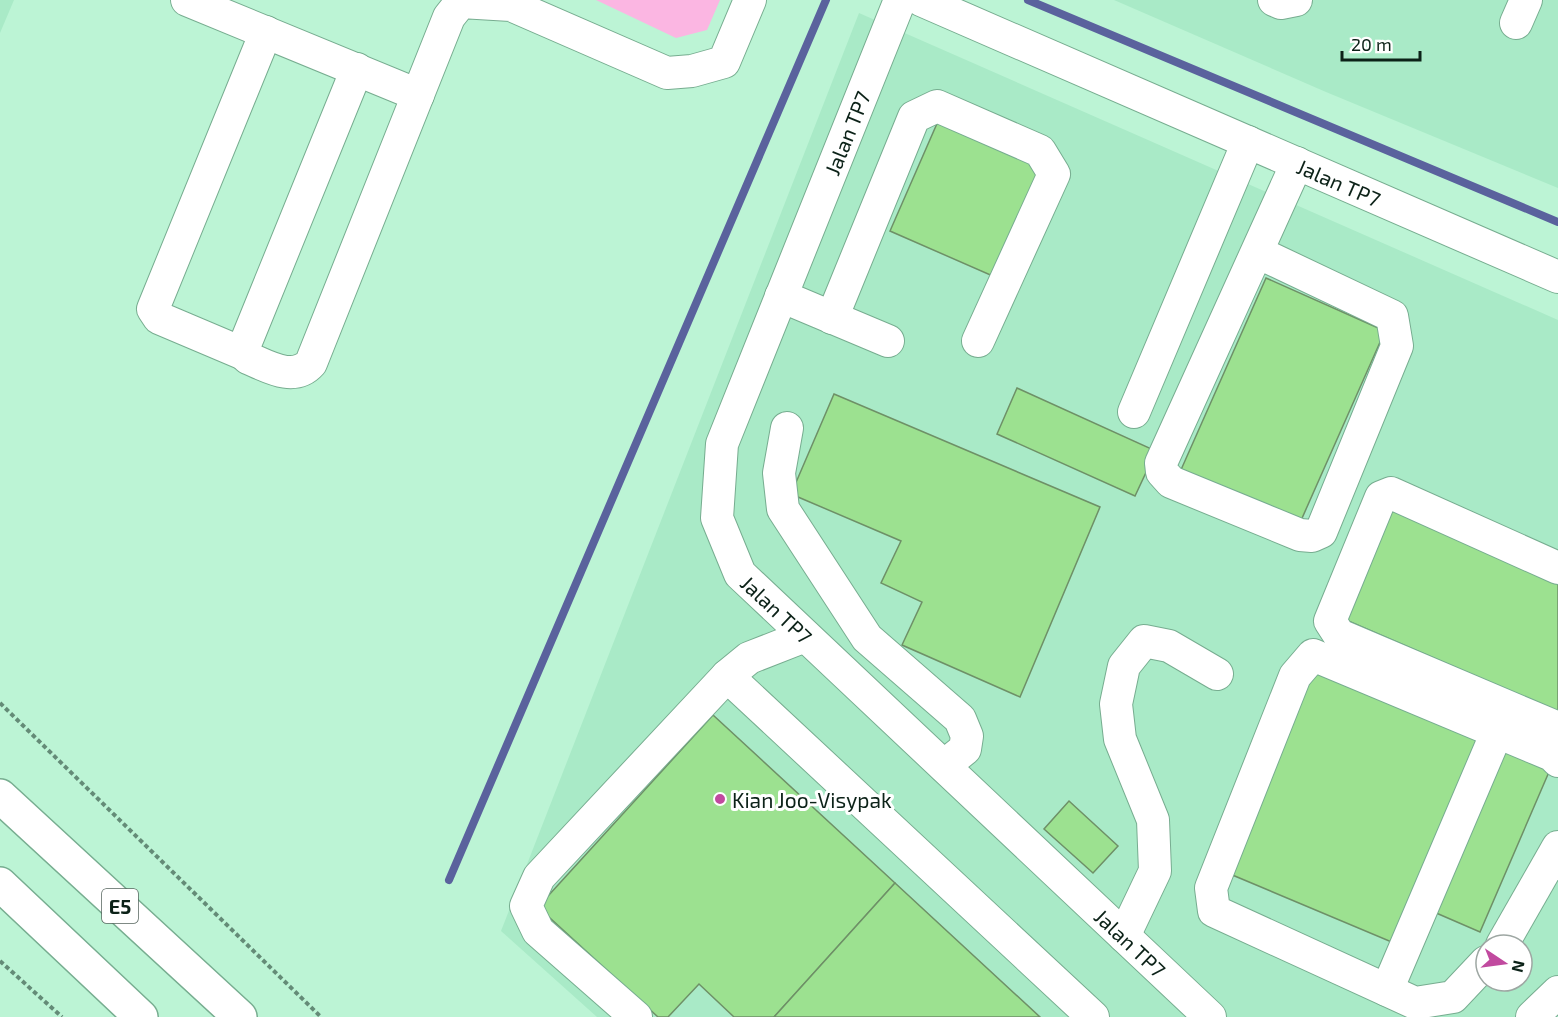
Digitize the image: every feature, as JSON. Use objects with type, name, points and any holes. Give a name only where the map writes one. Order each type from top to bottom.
[{"type":"highway","name":"E5","points":[[0,796],[240,1017]]},
{"type":"highway","points":[[0,884],[141,1017]]},
{"type":"street","points":[[187,0],[418,95]]},
{"type":"street","points":[[266,32],[153,309],[159,318],[244,354],[266,366],[290,373],[299,373],[311,363],[449,17],[460,2],[511,5],[667,72],[692,71],[724,63],[750,0]]},
{"type":"street","name":"Jalan TP7","points":[[900,0],[722,444],[717,518],[740,574],[1210,1017]]},
{"type":"street","name":"Jalan TP7","points":[[921,0],[1558,277]]},
{"type":"street","points":[[1274,0],[1281,3],[1296,0]]},
{"type":"street","points":[[244,354],[246,342],[357,69]]},
{"type":"street","points":[[832,318],[914,117],[938,106],[1040,151],[1054,174],[978,341]]},
{"type":"street","points":[[1134,412],[1248,142]]},
{"type":"street","points":[[1257,252],[1392,316],[1396,330],[1397,346],[1321,532],[1312,536],[1300,535],[1171,482],[1162,472],[1161,463],[1297,163]]},
{"type":"street","points":[[781,296],[888,341]]},
{"type":"street","points":[[787,428],[779,473],[783,509],[867,638],[960,719],[967,736],[965,749],[944,766]]},
{"type":"street","points":[[1558,568],[1391,493],[1381,497],[1330,621],[1339,635],[1558,728]]},
{"type":"street","points":[[636,1017],[538,931],[526,906],[539,877],[727,675],[749,658],[805,636]]},
{"type":"street","points":[[1124,936],[1155,871],[1153,820],[1120,739],[1116,704],[1124,666],[1144,641],[1169,646],[1217,674]]},
{"type":"street","points":[[1474,975],[1453,998],[1415,1003],[1215,911],[1212,888],[1295,676],[1313,655],[1552,755],[1558,761]]},
{"type":"street","points":[[727,675],[1093,1017]]},
{"type":"street","points":[[1387,990],[1497,732]]},
{"type":"street","points":[[1509,933],[1558,847]]},
{"type":"street","points":[[1532,1017],[1558,992]]},
{"type":"path","points":[[0,703],[321,1017]]},
{"type":"path","points":[[0,961],[62,1017]]},
{"type":"shaded area","points":[[0,0],[14,0],[0,33]]},
{"type":"shaded area","points":[[596,0],[720,0],[707,30],[676,38]]},
{"type":"shaded area","points":[[1114,0],[1558,0],[1558,188],[1326,92]]},
{"type":"shaded area","points":[[859,13],[1558,320],[1558,1017],[597,1017],[501,931]]},
{"type":"building","points":[[939,119],[1044,165],[995,277],[890,231]]},
{"type":"building","points":[[1266,278],[1385,331],[1299,525],[1180,472]]},
{"type":"building","points":[[1017,388],[1156,451],[1135,496],[997,434]]},
{"type":"building","points":[[834,394],[1100,507],[1020,697],[902,645],[922,602],[881,583],[901,541],[791,494]]},
{"type":"building","points":[[1395,504],[1558,577],[1558,712],[1346,620]]},
{"type":"building","points":[[1314,669],[1479,739],[1394,943],[1230,874]]},
{"type":"building","name":"Kian Joo-Visypak","points":[[713,715],[895,883],[774,1017],[734,1017],[699,984],[668,1017],[658,1017],[538,907]]},
{"type":"building","points":[[1499,742],[1552,765],[1480,932],[1427,909]]},
{"type":"building","points":[[1069,801],[1118,846],[1093,873],[1044,829]]},
{"type":"building","points":[[895,883],[1040,1017],[774,1017]]},
{"type":"waterway","points":[[449,880],[826,0]]},
{"type":"waterway","points":[[1028,0],[1558,222]]},
{"type":"place","name":"Kian Joo-Visypak","points":[[720,799]]}]
